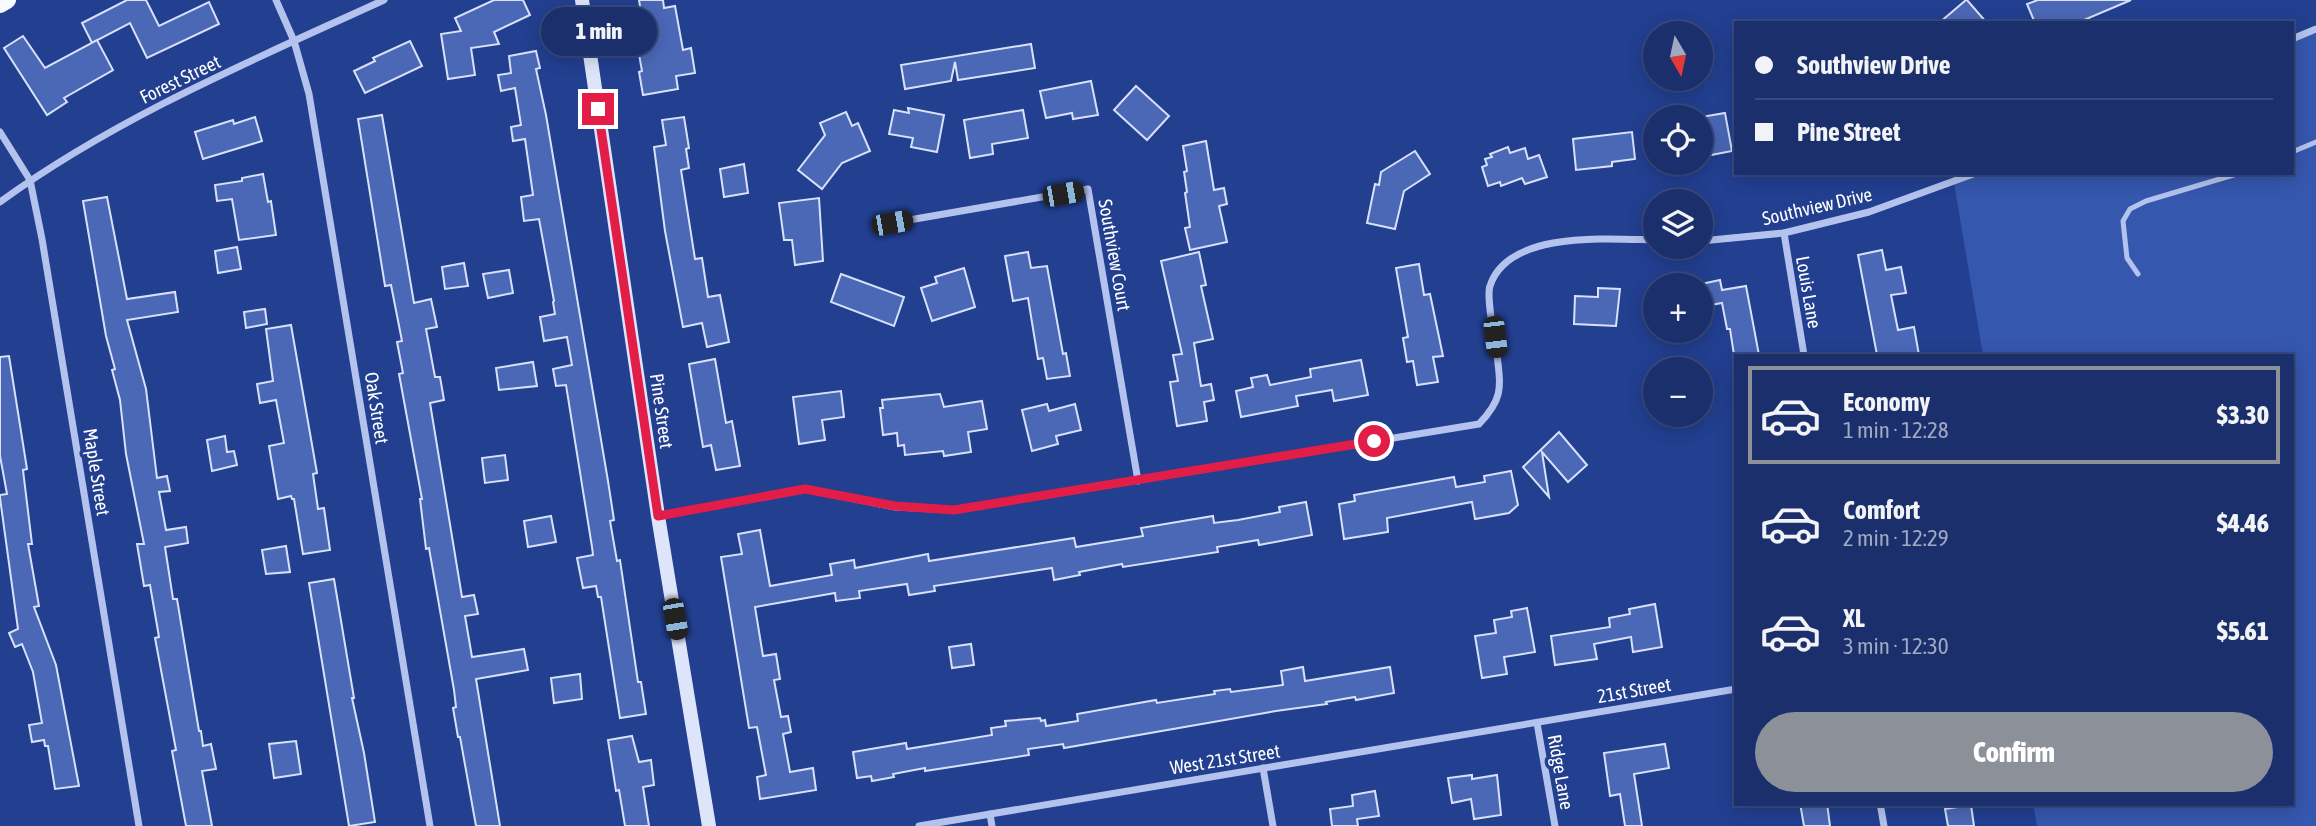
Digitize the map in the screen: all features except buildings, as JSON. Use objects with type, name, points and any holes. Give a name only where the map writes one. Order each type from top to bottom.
[{"type":"main road","points":[[0,4],[7,0]]},
{"type":"street","name":"Oak Street","points":[[276,0],[295,41],[309,94],[430,826]]},
{"type":"street","name":"Forest Street","points":[[0,202],[30,180],[158,106],[384,0]]},
{"type":"street","name":"Pine Street","points":[[582,0],[658,516],[709,826]]},
{"type":"street","points":[[2294,38],[2316,29]]},
{"type":"street","name":"Maple Street","points":[[0,132],[30,180],[42,239],[139,826]]},
{"type":"street","name":"Southview Drive","points":[[1713,239],[1784,233],[1870,212],[1971,175]]},
{"type":"street","name":"Southview Court","points":[[892,223],[1088,189],[1138,481]]},
{"type":"street","name":"Louis Lane","points":[[1784,233],[1804,354]]},
{"type":"street","points":[[658,516],[805,489],[895,506],[954,510],[1479,424],[1493,408],[1501,385],[1489,288],[1500,266],[1526,250],[1585,238],[1643,240]]},
{"type":"street","name":"21st Street","points":[[1537,723],[1734,689]]},
{"type":"street","name":"West 21st Street","points":[[919,826],[1537,723]]},
{"type":"street","name":"Ridge Lane","points":[[1537,723],[1555,826]]},
{"type":"street","points":[[1264,768],[1273,826]]},
{"type":"street","points":[[1881,806],[1884,826]]},
{"type":"street","points":[[990,814],[992,826]]},
{"type":"lane","points":[[2294,151],[2316,142]]},
{"type":"lane","points":[[2138,274],[2127,258],[2123,221],[2130,209],[2146,201],[2234,175]]},
{"type":"shaded area","points":[[2316,29],[2316,826],[2037,826],[2034,806],[2294,806],[2294,354],[1983,354],[1954,183],[1972,175],[2294,175],[2294,39]]},
{"type":"route","points":[[598,109],[658,516],[805,489],[895,506],[954,510],[1374,441]]}]
